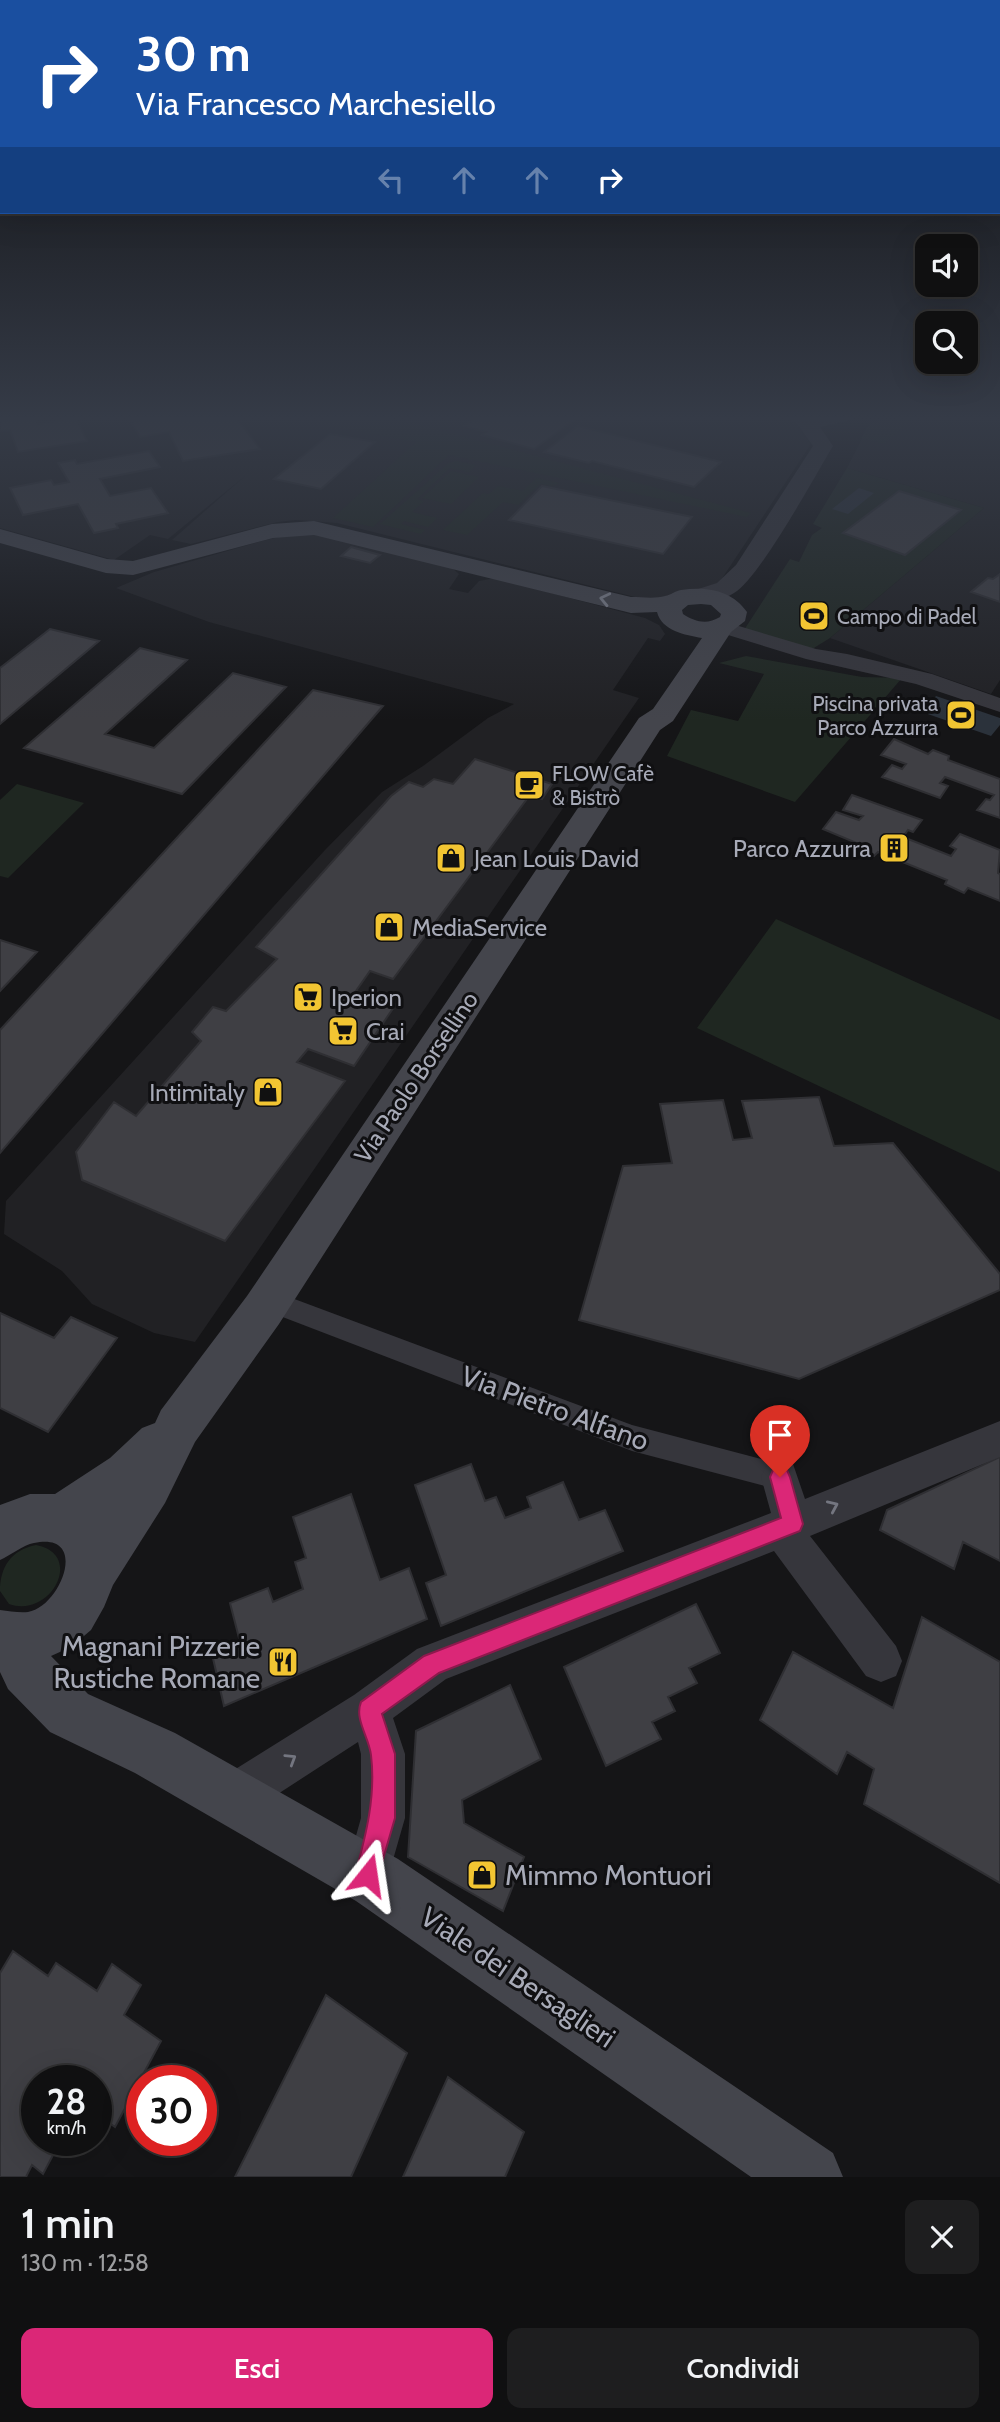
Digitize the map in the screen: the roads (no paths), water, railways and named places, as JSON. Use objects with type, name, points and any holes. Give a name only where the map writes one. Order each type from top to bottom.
[{"type":"main road","points":[[0,537],[106,566],[133,568],[272,531],[314,528],[677,614],[700,630],[725,622],[719,599],[701,596],[681,598],[677,614]]},
{"type":"main road","name":"Via Paolo Borsellino","points":[[649,724],[648,710],[689,640],[677,614]]},
{"type":"main road","name":"Via Paolo Borsellino","points":[[18,1644],[76,1609],[87,1590],[92,1571],[148,1486],[178,1426],[263,1310],[649,724],[663,715],[725,622]]},
{"type":"main road","name":"Via Paolo Borsellino","points":[[61,1519],[127,1475],[178,1426]]},
{"type":"main road","points":[[0,1535],[23,1521],[42,1517],[61,1519],[75,1526],[86,1538],[92,1553],[92,1571]]},
{"type":"main road","points":[[18,1644],[59,1668],[69,1713]]},
{"type":"main road","name":"Viale dei Bersaglieri","points":[[18,1644],[69,1713],[155,1753],[368,1875],[809,2177]]},
{"type":"street","points":[[701,596],[726,588],[756,553],[778,518]]},
{"type":"street","name":"Via Paolo Borsellino","points":[[725,622],[794,518]]},
{"type":"street","points":[[725,622],[813,655],[847,660],[924,679],[1000,705]]},
{"type":"street","points":[[705,655],[742,649],[763,650],[848,667],[866,666]]},
{"type":"street","name":"Via Pietro Alfano","points":[[289,1308],[632,1438],[780,1477],[789,1532]]},
{"type":"street","points":[[234,1796],[369,1710],[432,1664],[789,1532],[853,1497],[1000,1439]]},
{"type":"street","points":[[789,1532],[881,1661]]},
{"type":"street","points":[[368,1875],[383,1818],[383,1754],[369,1710]]},
{"type":"place","name":"Campo di Padel","points":[[814,616]]},
{"type":"place","name":"Piscina privata Parco Azzurra","points":[[961,715]]},
{"type":"place","name":"FLOW Cafè & Bistrò","points":[[529,785]]},
{"type":"place","name":"Parco Azzurra","points":[[894,848]]},
{"type":"place","name":"Jean Louis David","points":[[451,858]]},
{"type":"place","name":"MediaService","points":[[389,927]]},
{"type":"place","name":"Iperion","points":[[308,997]]},
{"type":"place","name":"Crai","points":[[343,1031]]},
{"type":"place","name":"Intimitaly","points":[[268,1092]]},
{"type":"place","name":"Magnani Pizzerie Rustiche Romane","points":[[283,1662]]},
{"type":"place","name":"Mimmo Montuori","points":[[482,1875]]}]
